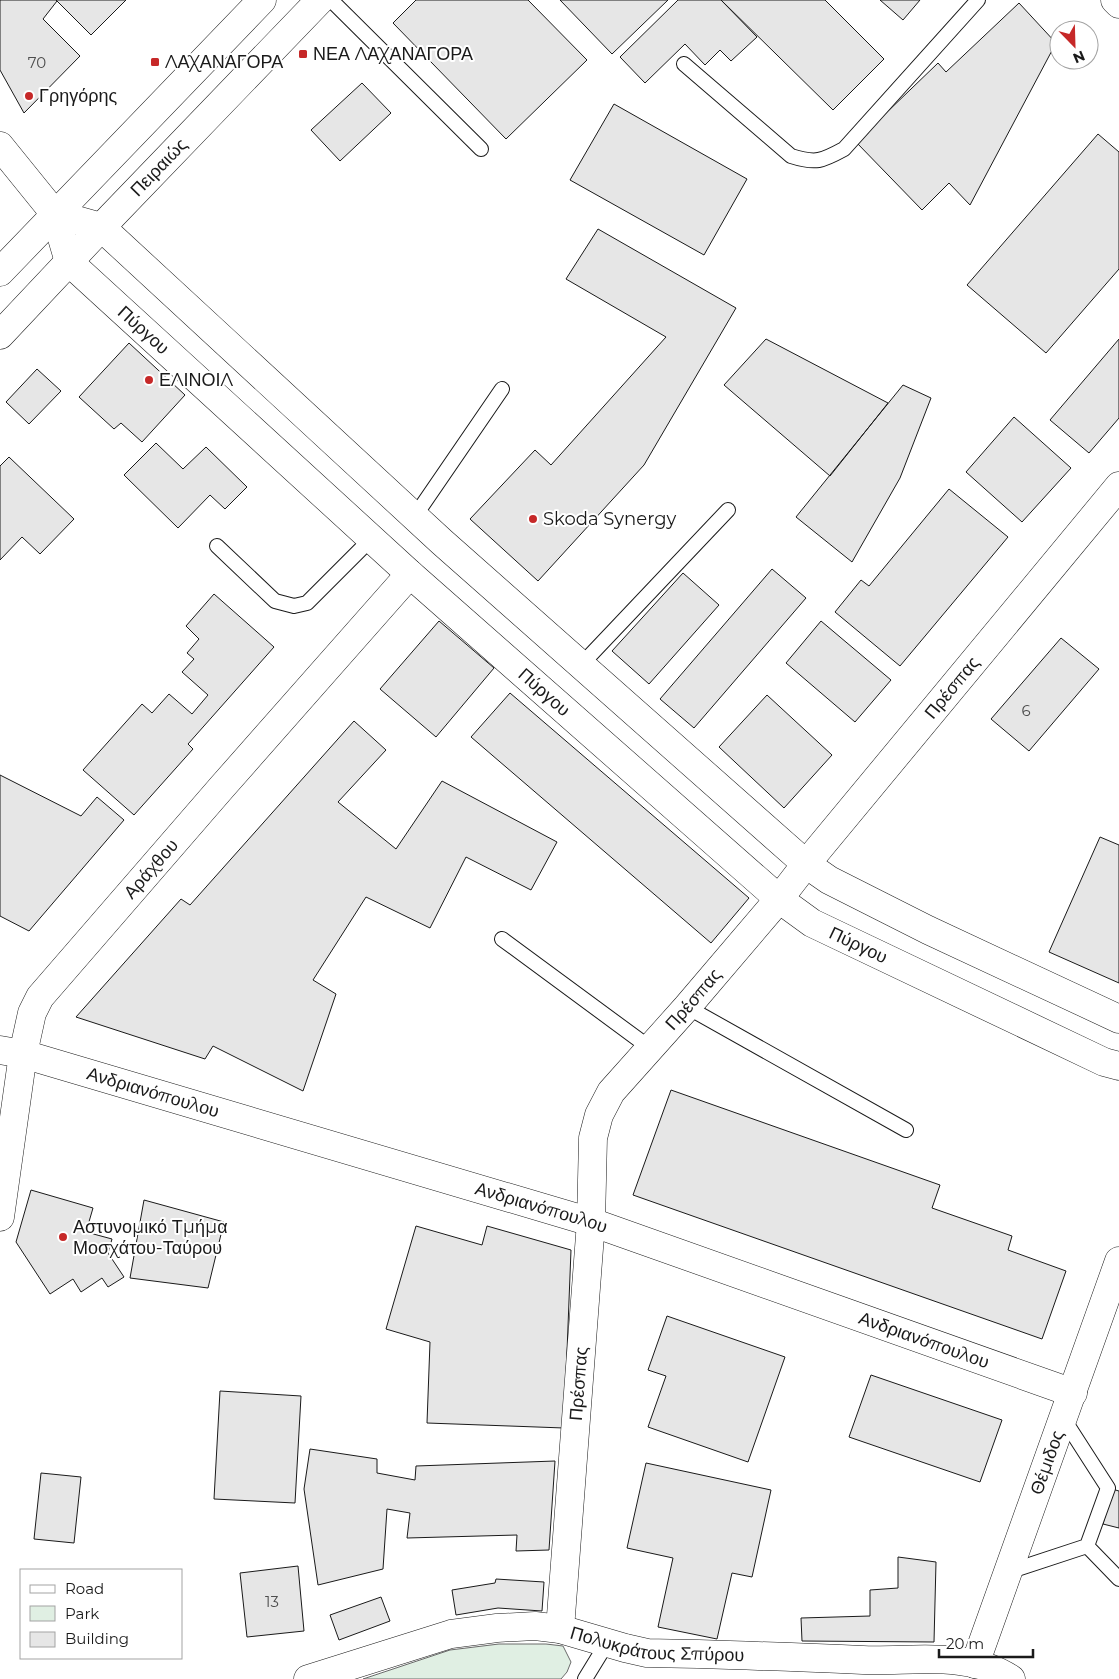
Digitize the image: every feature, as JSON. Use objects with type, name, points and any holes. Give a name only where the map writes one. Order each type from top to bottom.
[{"type":"street","points":[[0,272],[262,0]]},
{"type":"street","name":"Πειραιώς","points":[[0,335],[101,227],[320,0]]},
{"type":"street","points":[[1115,0],[1119,4]]},
{"type":"street","points":[[0,146],[55,214],[69,262]]},
{"type":"street","points":[[55,214],[101,227],[415,516],[806,864],[829,880],[928,930],[1119,1019]]},
{"type":"street","name":"Πύργου","points":[[69,262],[410,574],[778,899],[812,923],[1104,1062],[1119,1066]]},
{"type":"street","name":"Πρέσπας","points":[[560,1629],[592,1222],[593,1138],[599,1115],[611,1092],[687,1007],[778,899],[1119,486]]},
{"type":"street","name":"Αράχθου","points":[[0,1216],[11,1052],[40,998],[222,787],[410,574]]},
{"type":"street","name":"Ανδριανόπουλου","points":[[11,1052],[592,1222],[1068,1406]]},
{"type":"street","name":"Θέμιδος","points":[[975,1664],[1119,1262]]},
{"type":"street","name":"Πολυκράτους Σπύρου","points":[[308,1679],[451,1634],[525,1626],[560,1629],[647,1653],[866,1660],[931,1659],[975,1664],[1002,1673],[1011,1679]]},
{"type":"lane","points":[[331,0],[481,149]]},
{"type":"lane","points":[[684,64],[791,156],[808,161],[827,158],[844,149],[978,0]]},
{"type":"lane","points":[[415,516],[502,390]]},
{"type":"lane","points":[[581,665],[728,510]]},
{"type":"lane","points":[[217,546],[275,601],[294,606],[307,602],[371,538]]},
{"type":"lane","points":[[502,939],[650,1048]]},
{"type":"lane","points":[[687,1007],[906,1130]]},
{"type":"lane","points":[[1068,1406],[1108,1488],[1087,1546]]},
{"type":"lane","points":[[1008,1572],[1087,1546]]},
{"type":"lane","points":[[1087,1546],[1119,1579]]},
{"type":"lane","points":[[585,1679],[607,1642]]},
{"type":"green space","points":[[499,1644],[563,1646],[571,1662],[567,1672],[561,1679],[363,1679],[450,1650]]},
{"type":"building","points":[[0,0],[56,0],[43,19],[80,56],[24,113],[0,70]]},
{"type":"building","points":[[56,0],[126,0],[91,35]]},
{"type":"building","points":[[416,0],[528,0],[587,60],[506,139],[393,23]]},
{"type":"building","points":[[560,0],[668,0],[612,54]]},
{"type":"building","points":[[678,0],[721,0],[757,37],[731,61],[720,50],[705,65],[685,44],[645,83],[620,57]]},
{"type":"building","points":[[721,0],[825,0],[884,59],[833,110]]},
{"type":"building","points":[[880,0],[920,0],[903,20]]},
{"type":"building","points":[[1019,3],[1049,35],[1049,56],[970,205],[949,183],[922,210],[856,142],[938,63],[946,72]]},
{"type":"building","points":[[362,83],[391,113],[340,161],[311,130]]},
{"type":"building","points":[[614,104],[747,179],[704,255],[570,180]]},
{"type":"building","points":[[1098,134],[1119,152],[1119,269],[1046,353],[967,285]]},
{"type":"building","points":[[598,229],[736,308],[644,465],[538,581],[470,519],[535,450],[551,465],[666,337],[566,279]]},
{"type":"building","points":[[766,339],[888,403],[830,476],[724,385]]},
{"type":"building","points":[[1119,339],[1119,418],[1089,453],[1050,420]]},
{"type":"building","points":[[129,343],[185,395],[142,442],[121,423],[114,429],[79,397]]},
{"type":"building","points":[[37,369],[61,391],[29,424],[6,402]]},
{"type":"building","points":[[903,385],[931,398],[900,478],[852,562],[796,517]]},
{"type":"building","points":[[1014,417],[1071,468],[1022,522],[966,472]]},
{"type":"building","points":[[156,443],[183,469],[206,447],[247,487],[225,509],[210,495],[178,528],[124,475]]},
{"type":"building","points":[[9,457],[74,519],[40,554],[22,537],[0,560],[0,466]]},
{"type":"building","points":[[949,489],[1008,537],[900,666],[835,612],[861,580],[869,586]]},
{"type":"building","points":[[772,569],[806,598],[694,728],[660,699]]},
{"type":"building","points":[[683,573],[719,605],[649,684],[612,651]]},
{"type":"building","points":[[214,594],[274,647],[188,744],[193,749],[134,815],[83,770],[142,704],[152,713],[169,694],[192,714],[208,695],[182,672],[194,659],[187,653],[199,639],[186,626]]},
{"type":"building","points":[[439,621],[494,668],[436,737],[380,689]]},
{"type":"building","points":[[821,621],[891,680],[855,722],[786,663]]},
{"type":"building","points":[[1061,638],[1099,669],[1029,751],[991,719]]},
{"type":"building","points":[[510,693],[749,898],[711,943],[471,737]]},
{"type":"building","points":[[767,695],[832,755],[784,808],[719,747]]},
{"type":"building","points":[[354,721],[386,750],[338,802],[396,849],[442,781],[557,842],[531,890],[466,857],[430,928],[366,897],[313,980],[336,994],[303,1091],[213,1046],[205,1059],[76,1017],[181,899],[190,905]]},
{"type":"building","points":[[0,775],[81,816],[97,797],[124,820],[29,931],[0,916]]},
{"type":"building","points":[[1100,837],[1119,845],[1119,983],[1049,952]]},
{"type":"building","points":[[671,1090],[940,1185],[932,1208],[1012,1236],[1008,1250],[1066,1271],[1042,1339],[633,1195]]},
{"type":"building","points":[[31,1190],[93,1208],[86,1232],[112,1239],[108,1253],[124,1277],[108,1287],[102,1278],[81,1292],[73,1279],[50,1294],[16,1242]]},
{"type":"building","points":[[144,1200],[224,1222],[208,1288],[130,1278]]},
{"type":"building","points":[[416,1226],[482,1245],[487,1226],[571,1250],[564,1428],[427,1423],[430,1342],[386,1329]]},
{"type":"building","points":[[667,1316],[785,1357],[748,1462],[648,1427],[666,1376],[648,1370]]},
{"type":"building","points":[[871,1375],[1002,1420],[980,1482],[849,1437]]},
{"type":"building","points":[[220,1391],[301,1396],[295,1503],[214,1499]]},
{"type":"building","points":[[310,1449],[377,1459],[377,1473],[415,1480],[416,1466],[555,1461],[549,1550],[516,1551],[517,1535],[407,1538],[410,1513],[387,1509],[383,1569],[318,1585],[304,1489]]},
{"type":"building","points":[[646,1463],[771,1490],[752,1577],[732,1573],[717,1639],[658,1627],[673,1558],[627,1548]]},
{"type":"building","points":[[41,1473],[81,1477],[74,1543],[34,1539]]},
{"type":"building","points":[[1112,1489],[1119,1491],[1119,1528],[1103,1524]]},
{"type":"building","points":[[898,1557],[936,1562],[934,1642],[802,1641],[801,1618],[870,1616],[870,1590],[898,1588]]},
{"type":"building","points":[[298,1566],[304,1631],[247,1637],[240,1573]]},
{"type":"building","points":[[496,1579],[544,1582],[542,1611],[498,1608],[456,1615],[452,1590],[495,1583]]},
{"type":"building","points":[[381,1597],[390,1621],[339,1640],[330,1615]]},
{"type":"place","name":"ΝΕΑ ΛΑΧΑΝΑΓΟΡΑ","points":[[303,54]]},
{"type":"place","name":"ΛΑΧΑΝΑΓΟΡΑ","points":[[155,62]]},
{"type":"place","name":"Γρηγόρης","points":[[29,96]]},
{"type":"place","name":"ΕΛΙΝΟΙΛ","points":[[149,380]]},
{"type":"place","name":"Skoda Synergy","points":[[533,519]]},
{"type":"place","name":"Αστυνομικό Τμήμα Μοσχάτου-Ταύρου","points":[[63,1237]]}]
